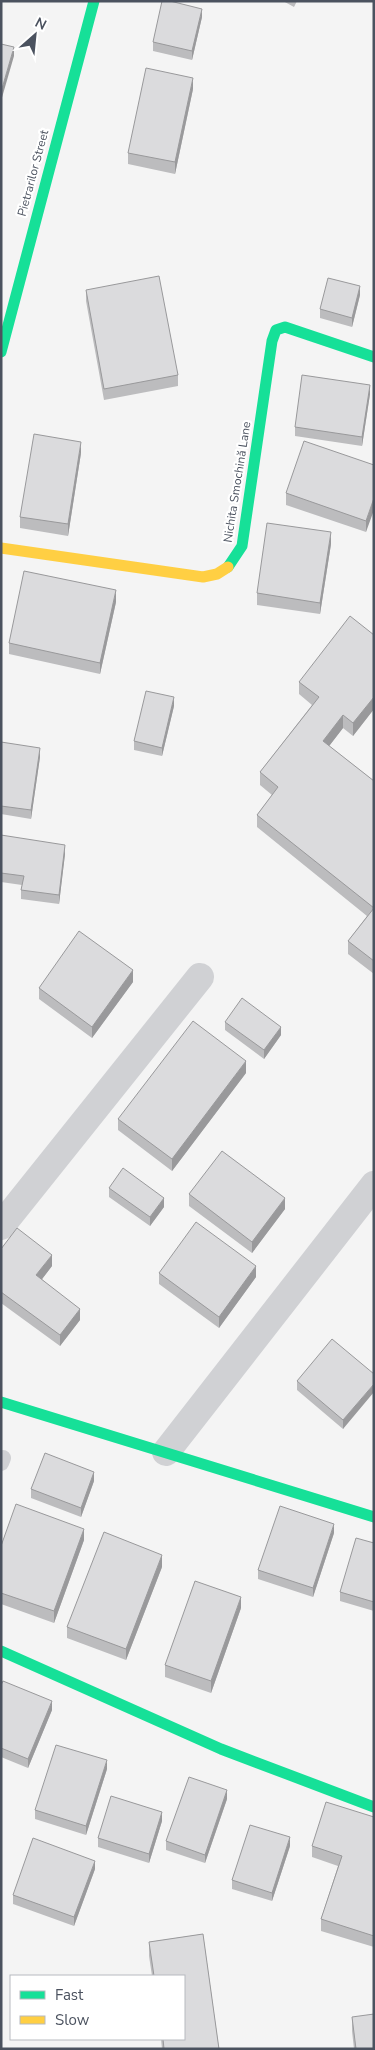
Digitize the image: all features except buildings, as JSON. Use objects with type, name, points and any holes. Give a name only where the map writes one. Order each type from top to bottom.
[{"type":"street","name":"Pietrarilor Street","points":[[1,352],[94,1]]},
{"type":"street","name":"Nichita Smochină Lane","points":[[1,548],[203,577],[218,575],[227,570],[236,559],[242,546],[272,341],[276,330],[285,327],[374,357]]},
{"type":"street","points":[[1,1226],[200,977]]},
{"type":"street","points":[[166,1452],[374,1185]]},
{"type":"street","points":[[1,1402],[374,1517]]},
{"type":"street","points":[[1,1651],[221,1749],[374,1807]]},
{"type":"traffic: fast","points":[[1,352],[94,1]]},
{"type":"traffic: fast","points":[[228,567],[242,546],[272,341],[276,330],[285,327],[374,357]]},
{"type":"traffic: fast","points":[[1,1402],[374,1517]]},
{"type":"traffic: fast","points":[[1,1651],[221,1749],[374,1807]]},
{"type":"traffic: slow","points":[[1,548],[203,577],[217,574],[228,567]]}]
